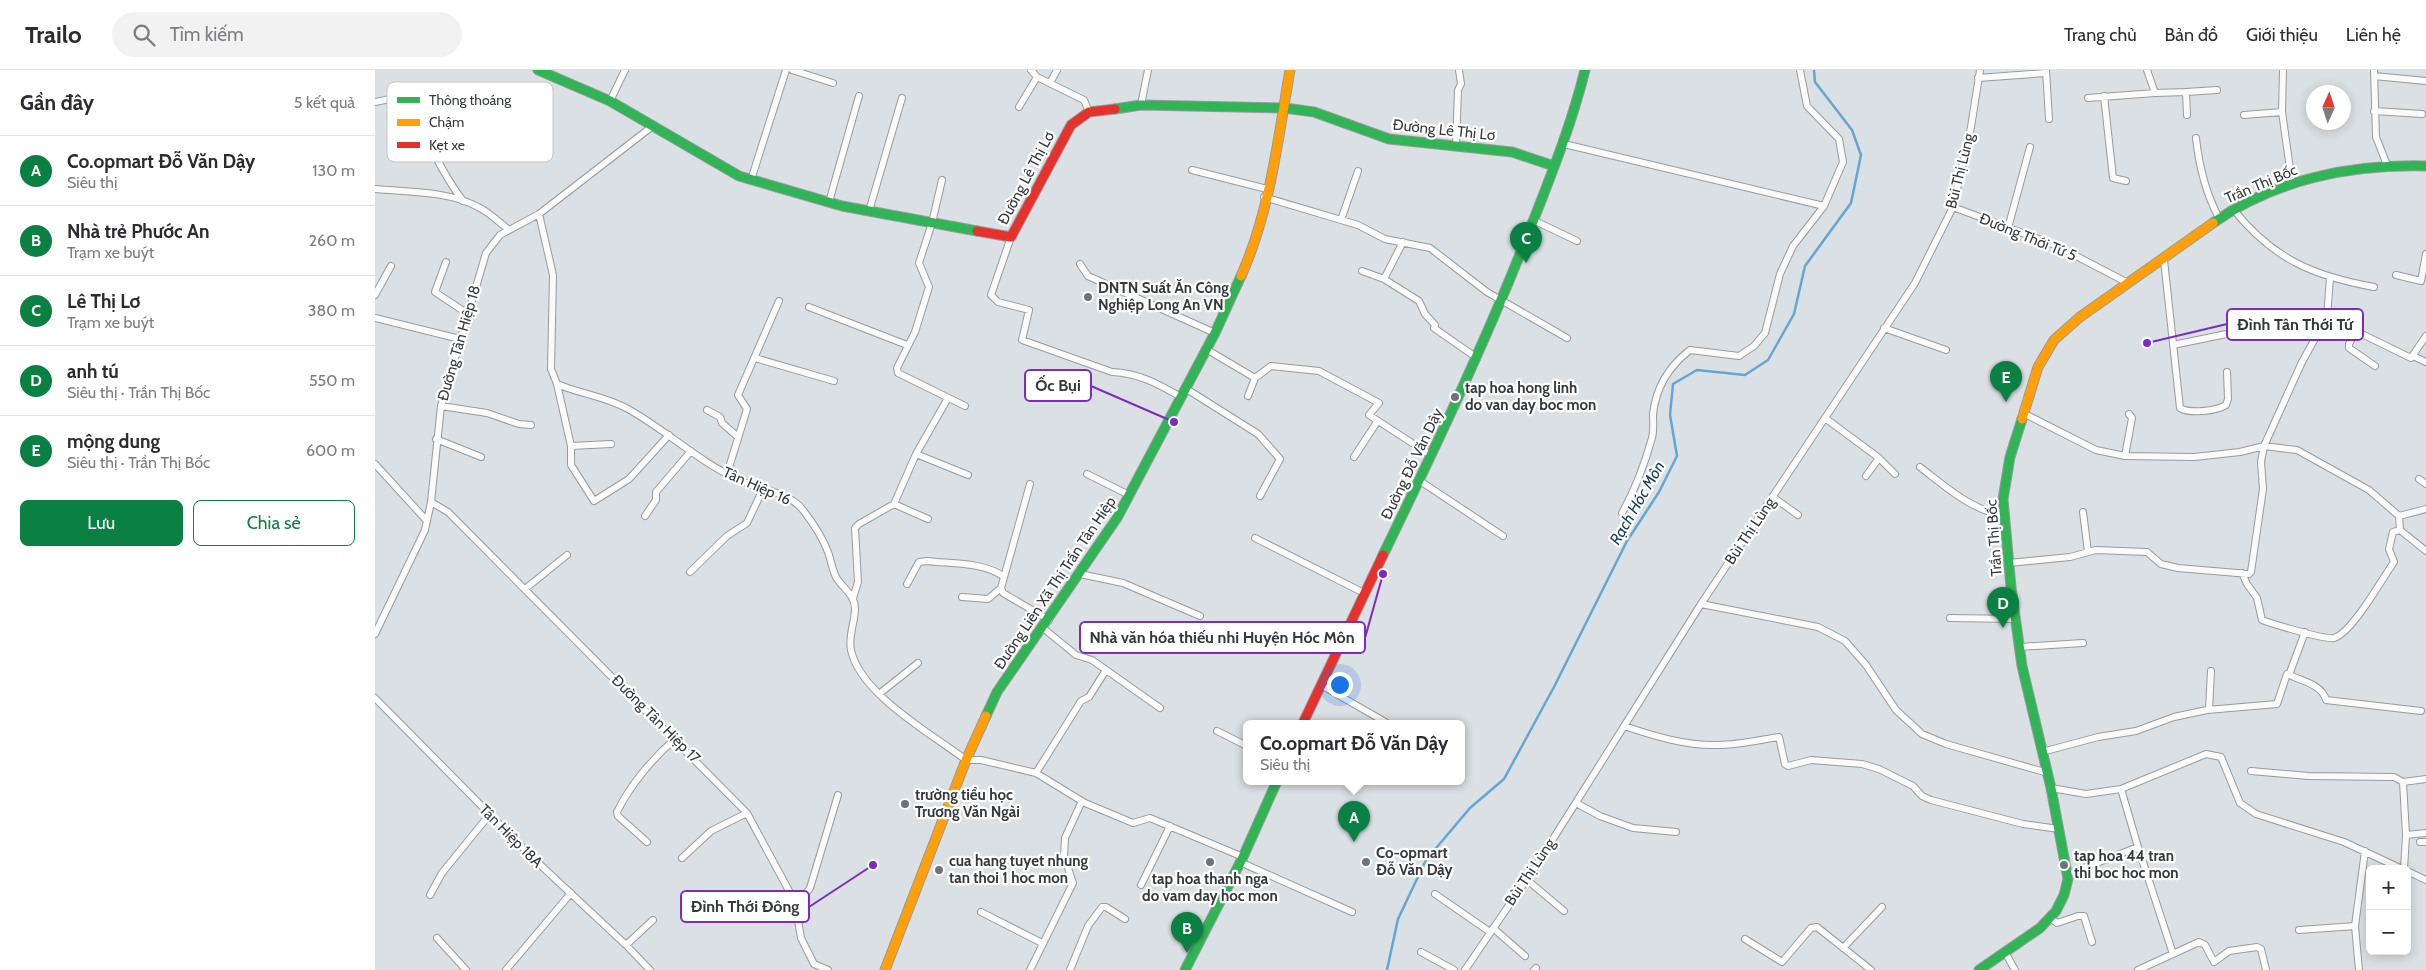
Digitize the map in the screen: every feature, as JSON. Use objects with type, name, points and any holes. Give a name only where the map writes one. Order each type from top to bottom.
[{"type":"street","name":"Đường Lê Thị Lơ","points":[[538,70],[610,101],[739,176],[829,202],[869,211],[1011,237],[1071,125],[1089,112],[1141,106],[1285,108],[1314,112],[1389,139],[1512,152],[1554,166]]},
{"type":"street","points":[[610,101],[625,70]]},
{"type":"street","points":[[751,180],[786,70]]},
{"type":"street","points":[[792,70],[833,83]]},
{"type":"street","points":[[1031,70],[1037,77],[1084,100],[1089,112]]},
{"type":"street","points":[[1050,82],[1057,70]]},
{"type":"street","points":[[1141,106],[1148,70]]},
{"type":"street","name":"Đường Liên Xã Thị Trấn Tân Hiệp","points":[[885,970],[966,760],[997,692],[1049,620],[1117,518],[1215,333],[1251,254],[1285,108],[1290,70]]},
{"type":"street","points":[[1456,146],[1458,90],[1461,84],[1459,70]]},
{"type":"street","name":"Đường Đỗ Văn Dậy","points":[[1304,720],[1364,593],[1432,456],[1477,358],[1502,300],[1554,166],[1565,144],[1585,70]]},
{"type":"street","points":[[1622,513],[1631,498],[1653,436],[1653,414],[1658,387],[1675,361],[1690,350],[1739,356],[1754,346],[1765,333],[1780,274],[1793,246],[1824,206],[1843,162],[1839,139],[1807,106],[1800,70]]},
{"type":"street","name":"Bùi Thị Lùng","points":[[1465,970],[1527,879],[1701,604],[1915,283],[1953,207],[1971,127],[1980,70]]},
{"type":"street","points":[[2147,70],[2155,93]]},
{"type":"street","points":[[2283,70],[2282,112],[2292,183]]},
{"type":"street","points":[[1978,78],[2046,71],[2049,119]]},
{"type":"street","points":[[2387,165],[2376,137],[2374,73],[2426,81]]},
{"type":"street","points":[[1019,107],[1037,77]]},
{"type":"street","points":[[2088,98],[2217,90]]},
{"type":"street","points":[[2186,92],[2187,115]]},
{"type":"street","points":[[829,202],[859,96]]},
{"type":"street","points":[[2104,96],[2113,178],[2125,181]]},
{"type":"street","points":[[869,211],[902,98]]},
{"type":"street","points":[[2374,111],[2423,114]]},
{"type":"street","points":[[2244,115],[2282,112]]},
{"type":"street","name":"Đường Tân Hiệp 18","points":[[375,634],[425,530],[431,502],[436,439],[441,406],[486,253],[500,235],[539,214],[653,125]]},
{"type":"street","points":[[2196,138],[2203,177],[2212,206],[2219,218]]},
{"type":"street","points":[[1565,144],[1824,206]]},
{"type":"street","points":[[2008,228],[2030,147]]},
{"type":"street","points":[[439,162],[448,181],[463,201]]},
{"type":"street","name":"Trần Thị Bốc","points":[[1979,970],[2040,928],[2050,918],[2064,895],[2068,874],[2051,788],[2019,647],[2004,516],[2003,499],[2010,458],[2038,368],[2054,340],[2081,317],[2164,260],[2233,209],[2292,183],[2343,171],[2387,165],[2426,166]]},
{"type":"street","points":[[1192,170],[1358,225],[1385,239],[1430,248],[1461,274],[1487,292],[1567,338]]},
{"type":"street","points":[[1341,220],[1358,171]]},
{"type":"street","points":[[942,180],[932,223],[919,263],[929,286],[915,332],[897,368],[898,373],[965,406]]},
{"type":"street","points":[[375,189],[438,196],[463,201],[479,207],[509,230]]},
{"type":"street","name":"Đường Thới Tứ 5","points":[[1953,207],[2057,246],[2128,283]]},
{"type":"street","points":[[2233,209],[2248,228],[2272,248],[2304,268],[2330,278],[2374,287]]},
{"type":"street","points":[[539,214],[553,275],[551,369],[557,384],[571,446],[571,465],[594,500],[629,479],[669,436]]},
{"type":"street","points":[[1533,220],[1577,241]]},
{"type":"street","points":[[1011,237],[991,295],[998,302],[1029,310],[1022,340],[1112,372],[1125,372],[1183,392],[1258,434],[1280,459],[1259,496]]},
{"type":"street","points":[[1384,279],[1403,242]]},
{"type":"street","points":[[2396,275],[2421,281],[2426,254]]},
{"type":"street","points":[[2164,260],[2181,410],[2219,409],[2226,405],[2228,399],[2227,372]]},
{"type":"street","points":[[446,262],[435,292],[468,314]]},
{"type":"street","points":[[1080,264],[1088,276],[1215,333]]},
{"type":"street","points":[[375,295],[391,266]]},
{"type":"street","points":[[1362,271],[1384,279],[1419,301],[1425,314],[1435,325],[1434,328],[1477,358]]},
{"type":"street","points":[[2009,563],[2070,557],[2096,550],[2147,552],[2161,564],[2178,568],[2249,574],[2252,568],[2263,489],[2261,462],[2264,446],[2302,362],[2327,317],[2330,278]]},
{"type":"street","points":[[727,474],[747,409],[738,395],[779,302]]},
{"type":"street","points":[[809,308],[907,345]]},
{"type":"street","points":[[2327,317],[2411,358],[2413,356],[2426,362]]},
{"type":"street","points":[[375,318],[460,338]]},
{"type":"street","points":[[1884,328],[1946,350]]},
{"type":"street","points":[[2173,345],[2241,331]]},
{"type":"street","points":[[2356,331],[2349,344],[2349,348],[2375,366]]},
{"type":"street","points":[[2413,356],[2426,336]]},
{"type":"street","points":[[1206,349],[1255,378]]},
{"type":"street","points":[[755,358],[834,381]]},
{"type":"street","points":[[1248,396],[1255,378],[1271,366],[1319,371],[1379,403],[1369,416],[1432,456]]},
{"type":"street","name":"Tân Hiệp 16","points":[[557,384],[571,390],[601,396],[627,408],[727,474],[787,497],[801,507],[816,526],[837,577],[853,598]]},
{"type":"street","points":[[948,398],[916,454],[894,504],[855,528],[858,582],[853,598],[855,609],[851,651],[868,684],[966,760],[981,760],[1036,773],[1081,801],[1133,823],[1150,818],[1170,826],[1352,912]]},
{"type":"street","points":[[441,406],[487,413],[519,424],[531,425]]},
{"type":"street","points":[[707,410],[720,417],[721,423],[738,436]]},
{"type":"street","points":[[2025,414],[2096,450],[2125,456],[2194,457],[2240,452],[2264,446],[2297,450],[2369,490],[2399,516],[2400,530],[2426,551]]},
{"type":"street","points":[[2125,456],[2132,418],[2129,414]]},
{"type":"street","points":[[1825,418],[1879,458],[1895,474]]},
{"type":"street","points":[[1353,457],[1377,422]]},
{"type":"street","points":[[436,439],[481,457]]},
{"type":"street","points":[[571,446],[611,444]]},
{"type":"street","points":[[645,516],[656,500],[656,492],[691,451]]},
{"type":"street","points":[[916,454],[968,475]]},
{"type":"street","points":[[1867,476],[1879,458]]},
{"type":"street","points":[[375,464],[427,521]]},
{"type":"street","points":[[1921,467],[1960,498],[1988,513],[2004,516]]},
{"type":"street","points":[[1087,474],[1129,495]]},
{"type":"street","points":[[2419,479],[2426,484]]},
{"type":"street","points":[[1420,481],[1503,536]]},
{"type":"street","points":[[962,598],[988,599],[1001,588],[1030,484]]},
{"type":"street","points":[[690,572],[727,536],[747,523],[763,489]]},
{"type":"street","points":[[1773,497],[1798,515]]},
{"type":"street","name":"Đường Tân Hiệp 17","points":[[431,502],[448,512],[747,813],[795,902],[801,938],[814,964],[828,970]]},
{"type":"street","points":[[894,504],[927,520]]},
{"type":"street","points":[[2399,516],[2426,509]]},
{"type":"street","points":[[2083,512],[2088,552]]},
{"type":"street","points":[[2242,573],[2257,598],[2262,620],[2329,638],[2346,630],[2394,562],[2389,549],[2393,532],[2400,530]]},
{"type":"street","points":[[1255,538],[1364,593]]},
{"type":"street","points":[[525,589],[567,555]]},
{"type":"street","points":[[907,584],[915,566],[919,562],[927,561],[989,570],[997,572],[1004,577]]},
{"type":"street","points":[[1080,574],[1123,584],[1200,616]]},
{"type":"street","points":[[1001,588],[1003,593],[1049,620]]},
{"type":"street","points":[[1701,604],[1818,627],[1845,641],[1866,664],[1896,710],[1923,734],[1946,744],[2047,773]]},
{"type":"street","points":[[1949,618],[2015,619]]},
{"type":"street","points":[[1043,628],[1076,655],[1092,660],[1160,708]]},
{"type":"street","points":[[2042,752],[2098,737],[2136,731],[2175,717],[2209,710],[2277,704],[2287,674],[2289,675],[2305,632]]},
{"type":"street","points":[[2019,647],[2083,643]]},
{"type":"street","points":[[879,694],[918,663]]},
{"type":"street","points":[[1036,773],[1081,700],[1089,697],[1106,670]]},
{"type":"street","points":[[2209,710],[2211,670]]},
{"type":"street","points":[[2289,675],[2316,686],[2324,693],[2326,700],[2421,711]]},
{"type":"street","points":[[1321,685],[1382,720]]},
{"type":"street","name":"Tân Hiệp 18A","points":[[375,698],[490,814],[650,970]]},
{"type":"street","points":[[1624,726],[1654,736],[1717,745],[1779,737],[1785,764],[1788,766],[1811,760],[1862,764],[1879,769],[1913,786],[1922,796],[1931,800],[2023,824],[2059,830]]},
{"type":"street","points":[[1217,731],[1243,744]]},
{"type":"street","points":[[647,842],[618,816],[617,812],[651,764],[675,739]]},
{"type":"street","points":[[2051,788],[2086,794],[2121,789],[2206,754],[2216,755],[2221,757],[2240,803],[2256,814],[2344,842],[2394,865]]},
{"type":"street","points":[[2251,771],[2308,776],[2394,777],[2403,782],[2426,779]]},
{"type":"street","points":[[2403,782],[2406,834],[2403,865]]},
{"type":"street","points":[[1185,970],[1241,860],[1275,785]]},
{"type":"street","points":[[2121,789],[2173,954]]},
{"type":"street","points":[[795,902],[801,902],[810,888],[838,795]]},
{"type":"street","points":[[1030,970],[1073,883],[1064,856],[1065,838],[1081,801]]},
{"type":"street","points":[[1576,803],[1600,816],[1633,828],[1676,832]]},
{"type":"street","points":[[683,858],[711,831],[747,813]]},
{"type":"street","points":[[430,895],[442,873],[490,814]]},
{"type":"street","points":[[1141,885],[1170,826]]},
{"type":"street","points":[[2406,834],[2426,833]]},
{"type":"street","points":[[2068,874],[2138,847]]},
{"type":"street","points":[[2359,970],[2355,926],[2365,852]]},
{"type":"street","points":[[2411,873],[2426,880]]},
{"type":"street","points":[[1527,879],[1564,911]]},
{"type":"street","points":[[506,970],[571,893]]},
{"type":"street","points":[[1435,894],[1491,930],[1525,956]]},
{"type":"street","points":[[1070,970],[1089,926],[1102,907],[1106,907],[1125,919]]},
{"type":"street","points":[[1843,948],[1882,907]]},
{"type":"street","points":[[981,912],[1042,943]]},
{"type":"street","points":[[2050,918],[2057,924],[2078,916],[2084,916],[2092,942]]},
{"type":"street","points":[[626,945],[653,920]]},
{"type":"street","points":[[1745,939],[1782,962],[1815,926],[1871,970]]},
{"type":"street","points":[[2299,930],[2355,926]]},
{"type":"street","points":[[437,938],[466,970]]},
{"type":"street","points":[[2138,970],[2201,942],[2205,945],[2213,962],[2229,951],[2257,947],[2261,949],[2266,970]]},
{"type":"street","points":[[1421,952],[1454,970]]},
{"type":"street","points":[[2005,952],[2015,970]]},
{"type":"waterway","name":"Rạch Hóc Môn","points":[[1387,970],[1398,919],[1426,860],[1470,808],[1504,779],[1554,687],[1627,541],[1659,492],[1677,456],[1670,415],[1673,384],[1697,370],[1745,375],[1768,360],[1794,314],[1805,266],[1851,203],[1861,155],[1852,130],[1815,82],[1814,70]]},
{"type":"traffic: fast","points":[[538,70],[610,101],[739,176],[842,206],[977,231]]},
{"type":"traffic: fast","points":[[1383,555],[1498,308],[1561,148],[1585,70]]},
{"type":"traffic: fast","points":[[1115,109],[1141,105],[1285,108],[1314,112],[1389,139],[1512,152],[1554,166]]},
{"type":"traffic: fast","points":[[2213,223],[2262,195],[2315,177],[2370,168],[2426,166]]},
{"type":"traffic: fast","points":[[986,716],[997,692],[1117,518],[1215,333],[1241,276]]},
{"type":"traffic: fast","points":[[1979,970],[2040,928],[2056,911],[2064,895],[2068,879],[2051,788],[2022,666],[2011,587],[2003,499],[2010,457],[2022,419]]},
{"type":"traffic: fast","points":[[1185,970],[1243,857],[1275,785]]},
{"type":"traffic: slow","points":[[1241,276],[1251,252],[1266,201],[1290,70]]},
{"type":"traffic: slow","points":[[2022,419],[2038,367],[2054,340],[2080,317],[2213,223]]},
{"type":"traffic: slow","points":[[885,970],[966,760],[986,716]]},
{"type":"traffic: jam","points":[[977,231],[1011,237],[1071,125],[1089,112],[1115,109]]},
{"type":"traffic: jam","points":[[1304,720],[1383,555]]},
{"type":"place","name":"Lê Thị Lơ","points":[[1526,263]]},
{"type":"place","name":"DNTN Suất Ăn Công Nghiệp Long An VN","points":[[1088,297]]},
{"type":"place","name":"Đình Tân Thới Tứ","points":[[2147,343]]},
{"type":"place","name":"tap hoa hong linh do van day boc mon","points":[[1455,397]]},
{"type":"place","name":"mộng dung","points":[[2006,402]]},
{"type":"place","name":"Ốc Bụi","points":[[1174,422]]},
{"type":"place","name":"Nhà văn hóa thiếu nhi Huyện Hóc Môn","points":[[1383,574]]},
{"type":"place","name":"anh tú","points":[[2003,628]]},
{"type":"place","name":"trường tiểu học Trương Văn Ngài","points":[[905,804]]},
{"type":"place","name":"Co.opmart Đỗ Văn Dậy","points":[[1354,842]]},
{"type":"place","name":"tap hoa thanh nga do vam day hoc mon","points":[[1210,862]]},
{"type":"place","name":"Co-opmart Đỗ Văn Dậy","points":[[1366,862]]},
{"type":"place","name":"Đình Thới Đông","points":[[873,865]]},
{"type":"place","name":"tap hoa 44 tran thi boc hoc mon","points":[[2064,865]]},
{"type":"place","name":"cua hang tuyet nhung tan thoi 1 hoc mon","points":[[939,870]]},
{"type":"place","name":"Nhà trẻ Phước An","points":[[1187,953]]}]
